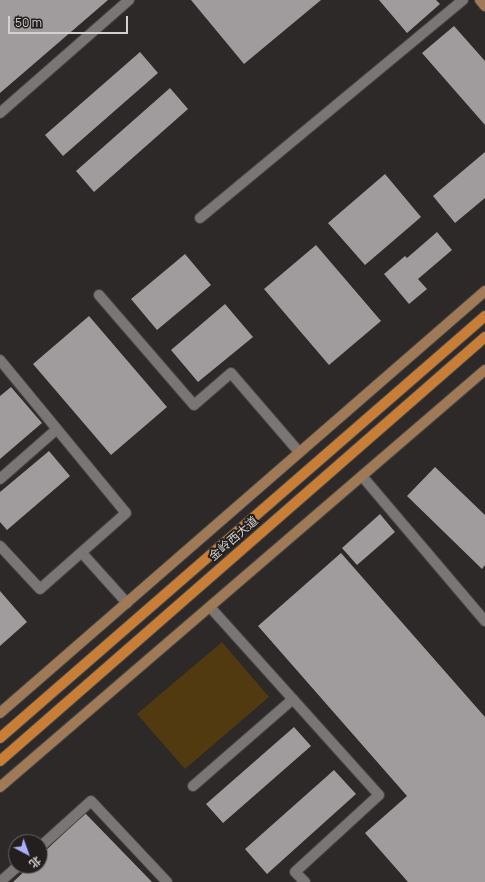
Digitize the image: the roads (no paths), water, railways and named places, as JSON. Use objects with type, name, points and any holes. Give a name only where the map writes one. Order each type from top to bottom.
[{"type":"main road","name":"金岭西大道","points":[[0,738],[485,316]]},
{"type":"main road","name":"金岭西大道","points":[[0,761],[485,338]]},
{"type":"street","points":[[0,113],[129,0]]},
{"type":"street","points":[[200,218],[463,0]]},
{"type":"street","points":[[480,0],[485,6]]},
{"type":"street","points":[[0,713],[485,291]]},
{"type":"street","points":[[99,295],[194,405],[231,373],[299,452]]},
{"type":"street","points":[[0,360],[126,513],[40,589],[0,546]]},
{"type":"street","points":[[0,787],[485,370]]},
{"type":"street","points":[[0,479],[57,429]]},
{"type":"street","points":[[362,476],[485,621]]},
{"type":"street","points":[[82,553],[126,603]]},
{"type":"street","points":[[210,607],[379,795],[295,872],[305,882]]},
{"type":"street","points":[[193,786],[293,699]]},
{"type":"street","points":[[48,840],[91,801],[167,882]]},
{"type":"street","points":[[0,882],[9,874]]}]
